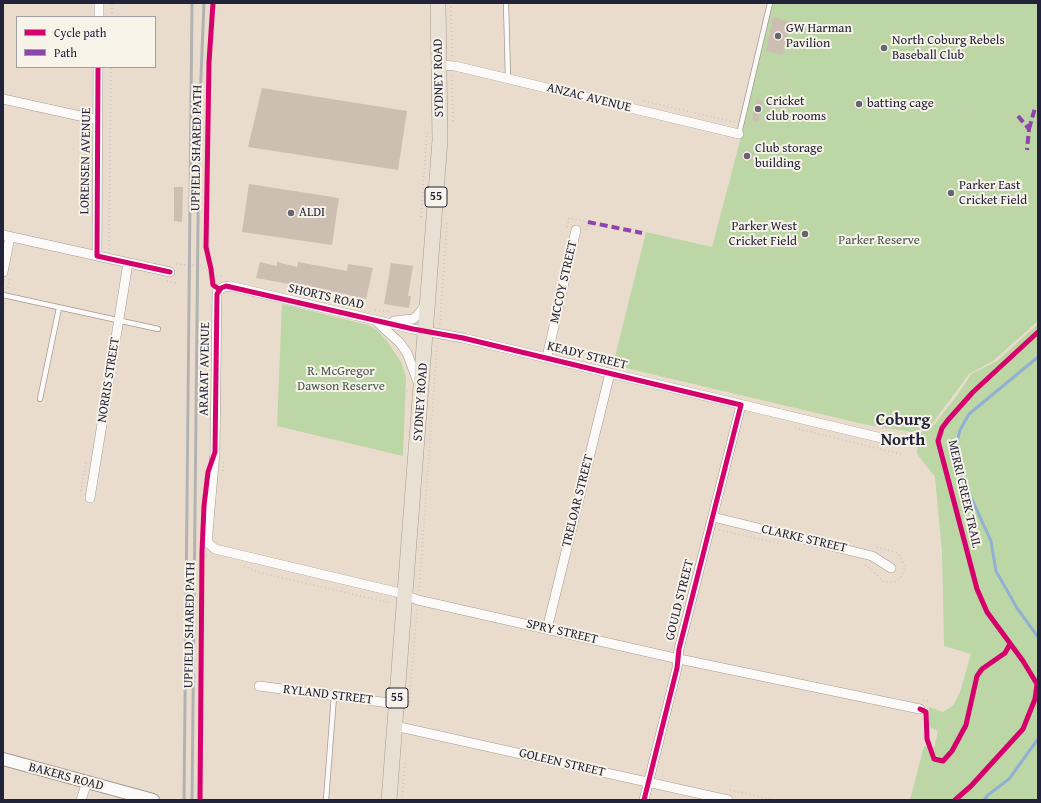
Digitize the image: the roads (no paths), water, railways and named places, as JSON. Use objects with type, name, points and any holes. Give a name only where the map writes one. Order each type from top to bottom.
[{"type":"highway","name":"SYDNEY ROAD","points":[[389,800],[401,727],[397,704],[412,598],[415,391],[426,331],[440,140],[438,3]]},
{"type":"street","points":[[99,3],[99,16]]},
{"type":"street","name":"ANZAC AVENUE","points":[[439,65],[452,65],[739,134]]},
{"type":"street","name":"LORENSEN AVENUE","points":[[96,256],[98,68]]},
{"type":"street","points":[[3,99],[98,120]]},
{"type":"street","name":"MCCOY STREET","points":[[547,358],[576,230]]},
{"type":"street","points":[[3,272],[6,236],[128,263],[171,268]]},
{"type":"street","name":"NORRIS STREET","points":[[90,498],[128,263]]},
{"type":"street","name":"SHORTS ROAD","points":[[220,289],[230,286],[426,331]]},
{"type":"street","name":"ARARAT AVENUE","points":[[206,544],[215,452],[217,301],[220,289]]},
{"type":"street","name":"SHORTS ROAD","points":[[379,321],[402,321],[413,319],[418,315],[429,299]]},
{"type":"street","name":"SHORTS ROAD","points":[[379,321],[407,353],[415,391]]},
{"type":"street","name":"KEADY STREET","points":[[426,331],[463,338],[894,441]]},
{"type":"street","name":"TRELOAR STREET","points":[[547,629],[610,373]]},
{"type":"street","name":"GOULD STREET","points":[[644,800],[679,659],[679,649],[741,405]]},
{"type":"street","name":"CLARKE STREET","points":[[713,517],[872,556],[891,568]]},
{"type":"street","name":"SPRY STREET","points":[[206,544],[215,549],[396,592],[412,598],[679,659],[920,709]]},
{"type":"street","name":"RYLAND STREET","points":[[259,686],[397,704]]},
{"type":"street","name":"GOLEEN STREET","points":[[401,727],[728,800]]},
{"type":"street","name":"BAKERS ROAD","points":[[3,759],[153,800]]},
{"type":"street","points":[[81,800],[87,782]]},
{"type":"lane","points":[[506,3],[508,78]]},
{"type":"lane","points":[[739,134],[770,3]]},
{"type":"lane","points":[[3,295],[158,330]]},
{"type":"lane","points":[[40,399],[59,308]]},
{"type":"lane","points":[[326,800],[334,696]]},
{"type":"waterway","points":[[1038,357],[969,414],[960,430],[953,458],[991,541],[996,571],[1017,608],[1038,637]]},
{"type":"waterway","points":[[984,800],[988,795],[1009,779],[1038,739]]},
{"type":"railway","points":[[184,800],[192,3]]},
{"type":"railway","points":[[192,800],[199,126],[204,3]]},
{"type":"place","name":"GW Harman Pavilion","points":[[778,36]]},
{"type":"place","name":"North Coburg Rebels Baseball Club","points":[[884,48]]},
{"type":"place","name":"batting cage","points":[[859,104]]},
{"type":"place","name":"Cricket club rooms","points":[[758,109]]},
{"type":"place","name":"Club storage building","points":[[747,156]]},
{"type":"place","name":"Parker East Cricket Field","points":[[951,193]]},
{"type":"place","name":"ALDI","points":[[291,213]]},
{"type":"place","name":"Parker West Cricket Field","points":[[805,234]]},
{"type":"district","name":"Coburg North","points":[[903,431]]},
{"type":"park label","name":"Parker Reserve","points":[[879,241]]},
{"type":"park label","name":"R. McGregor Dawson Reserve","points":[[341,380]]}]
